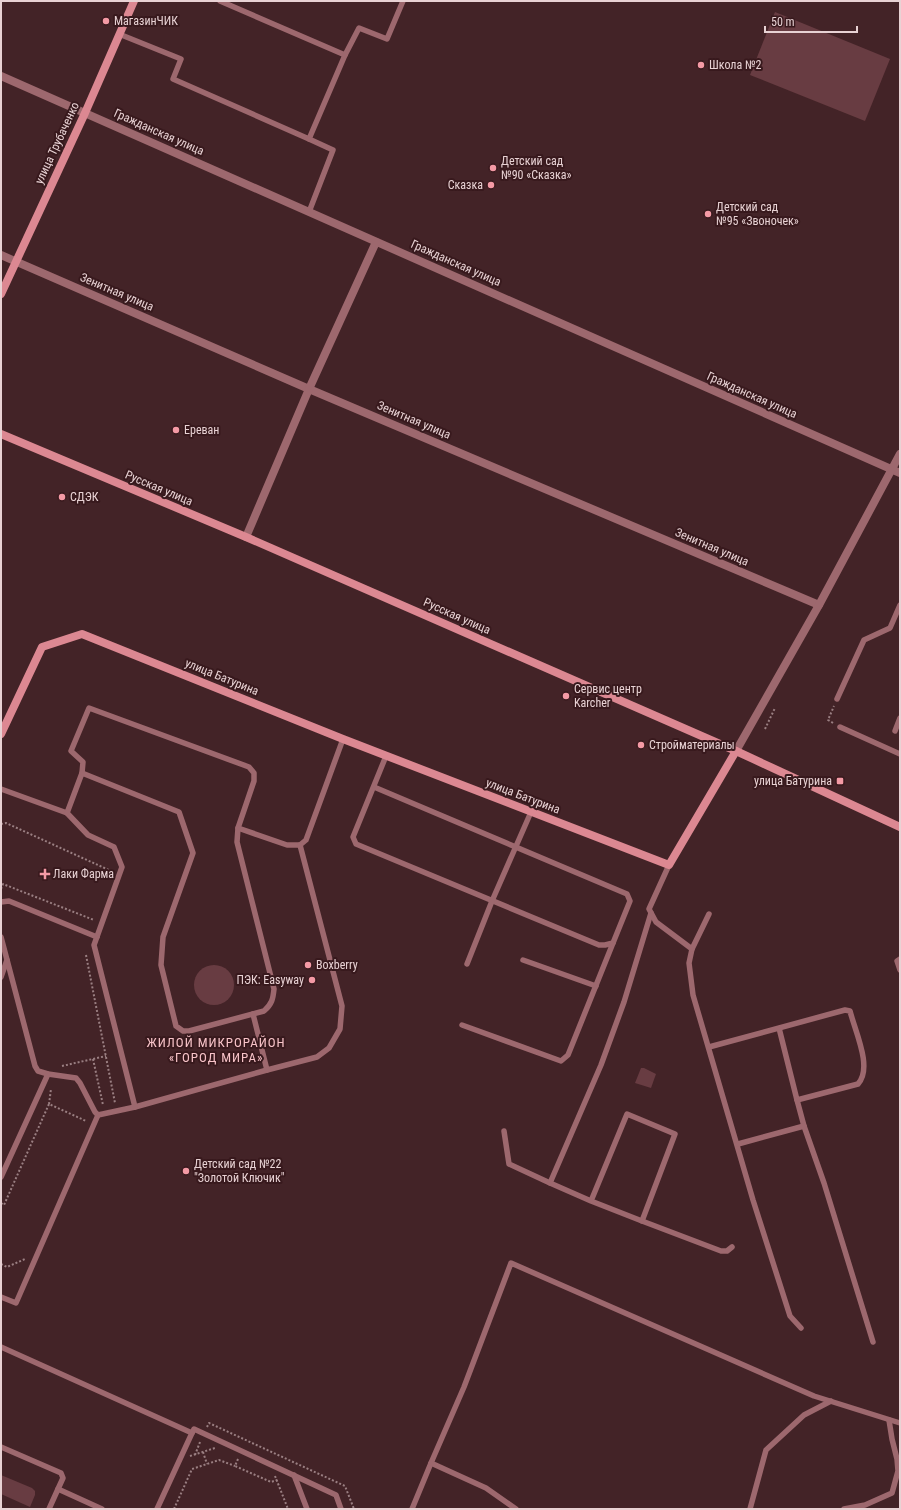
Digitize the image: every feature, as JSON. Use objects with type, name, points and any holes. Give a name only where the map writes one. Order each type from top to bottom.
[{"type":"street","name":"улица Трубаченко","points":[[1,294],[85,113],[134,1]]},
{"type":"street","name":"Гражданская улица","points":[[1,76],[900,473]]},
{"type":"street","points":[[246,537],[309,389],[376,242]]},
{"type":"street","name":"Зенитная улица","points":[[1,255],[309,389],[819,605]]},
{"type":"street","name":"Русская улица","points":[[1,434],[246,537],[736,751],[900,827]]},
{"type":"street","points":[[669,865],[819,605],[900,454]]},
{"type":"street","name":"улица Батурина","points":[[1,734],[42,647],[82,634],[386,756],[669,865]]},
{"type":"lane","points":[[220,1],[345,55]]},
{"type":"lane","points":[[309,139],[345,55],[359,28],[387,39],[403,1]]},
{"type":"lane","points":[[119,34],[181,59],[173,79],[333,150],[309,212]]},
{"type":"lane","points":[[837,699],[864,640],[890,628],[900,605]]},
{"type":"lane","points":[[67,813],[82,773],[83,762],[71,751],[89,708],[249,767],[254,773],[254,781],[238,828],[236,842],[274,989],[273,999],[270,1005],[264,1010],[252,1014],[190,1031],[182,1031],[176,1026],[161,965],[163,938],[193,853],[179,812],[82,773]]},
{"type":"lane","points":[[895,731],[900,718]]},
{"type":"lane","points":[[840,727],[900,754]]},
{"type":"lane","points":[[238,828],[287,845],[300,845],[306,840],[343,739]]},
{"type":"lane","points":[[386,756],[353,836],[356,844],[599,945],[605,946],[613,943]]},
{"type":"lane","points":[[374,786],[627,894],[630,901],[568,1055],[561,1061],[462,1025]]},
{"type":"lane","points":[[1,789],[67,813],[88,834],[114,847],[122,867],[94,945],[135,1107]]},
{"type":"lane","points":[[467,964],[492,901],[531,812]]},
{"type":"lane","points":[[1,1297],[16,1303],[98,1115],[116,1109],[135,1107],[317,1057],[329,1048],[340,1029],[342,1006],[300,845]]},
{"type":"lane","points":[[669,865],[649,908],[656,922],[692,949]]},
{"type":"lane","points":[[1,902],[9,901],[97,937]]},
{"type":"lane","points":[[550,1183],[601,1065],[624,1002],[652,913]]},
{"type":"lane","points":[[709,914],[692,949],[689,963],[693,996],[738,1144],[753,1200],[790,1316],[801,1328]]},
{"type":"lane","points":[[1,937],[35,1066],[38,1071],[48,1074],[76,1078],[98,1115]]},
{"type":"lane","points":[[1,977],[7,959]]},
{"type":"lane","points":[[900,959],[897,961],[900,970]]},
{"type":"lane","points":[[522,960],[596,986]]},
{"type":"lane","points":[[709,1047],[845,1010],[850,1011],[865,1062],[863,1079],[858,1084],[797,1100]]},
{"type":"lane","points":[[252,1014],[267,1070]]},
{"type":"lane","points":[[780,1028],[804,1126],[845,1249],[873,1342]]},
{"type":"lane","points":[[1,1177],[48,1074]]},
{"type":"lane","points":[[591,1201],[627,1114],[675,1134],[642,1220]]},
{"type":"lane","points":[[738,1144],[804,1126]]},
{"type":"lane","points":[[504,1131],[509,1164],[591,1201],[721,1251],[727,1251],[732,1247]]},
{"type":"lane","points":[[412,1509],[464,1387],[510,1263],[814,1396],[900,1423]]},
{"type":"lane","points":[[1,1347],[192,1432]]},
{"type":"lane","points":[[750,1509],[766,1450],[804,1415],[831,1401]]},
{"type":"lane","points":[[844,1509],[865,1505],[892,1493],[898,1471],[889,1420]]},
{"type":"lane","points":[[157,1509],[194,1429],[336,1495],[342,1509]]},
{"type":"lane","points":[[1,1447],[61,1473],[63,1478],[49,1509]]},
{"type":"lane","points":[[431,1462],[486,1488],[516,1509]]},
{"type":"lane","points":[[294,1475],[306,1509]]},
{"type":"lane","points":[[58,1489],[102,1509]]},
{"type":"path","points":[[837,699],[828,720],[840,727]]},
{"type":"path","points":[[765,729],[775,708]]},
{"type":"path","points":[[1,824],[6,822],[114,872]]},
{"type":"path","points":[[1,889],[3,884],[94,920]]},
{"type":"path","points":[[93,1059],[104,1109],[116,1109],[84,941],[96,913]]},
{"type":"path","points":[[1,1203],[4,1205],[49,1104],[94,1125]]},
{"type":"path","points":[[1,1264],[7,1267],[38,1253]]},
{"type":"path","points":[[189,1456],[216,1448]]},
{"type":"path","points":[[203,1452],[207,1464]]},
{"type":"path","points":[[233,1455],[244,1461]]},
{"type":"path","points":[[235,1466],[238,1458]]},
{"type":"path","points":[[174,1509],[192,1469],[219,1460],[271,1482],[277,1480]]},
{"type":"path","points":[[275,1475],[288,1509]]},
{"type":"shaded area","points":[[775,12],[890,59],[865,121],[750,75]]},
{"type":"shaded area","points":[[218,965],[225,968],[231,974],[234,985],[233,993],[225,1002],[218,1005],[210,1005],[203,1002],[195,993],[194,981],[197,974],[206,966]]},
{"type":"shaded area","points":[[641,1068],[656,1074],[651,1088],[635,1083]]},
{"type":"shaded area","points":[[1,1475],[32,1488],[35,1491],[30,1507],[1,1494]]},
{"type":"place","name":"МагазинЧИК","points":[[106,21]]},
{"type":"place","name":"Школа №2","points":[[701,65]]},
{"type":"place","name":"Детский сад №90 «Сказка»","points":[[493,168]]},
{"type":"place","name":"Сказка","points":[[491,185]]},
{"type":"place","name":"Детский сад №95 «Звоночек»","points":[[708,214]]},
{"type":"place","name":"Ереван","points":[[176,430]]},
{"type":"place","name":"СДЭК","points":[[62,497]]},
{"type":"place","name":"Сервис центр Karcher","points":[[566,696]]},
{"type":"place","name":"Стройматериалы","points":[[641,745]]},
{"type":"place","name":"улица Батурина","points":[[840,781]]},
{"type":"place","name":"Лаки Фарма","points":[[45,874]]},
{"type":"place","name":"Boxberry","points":[[308,965]]},
{"type":"place","name":"ПЭК: Easyway","points":[[312,980]]},
{"type":"place","name":"Детский сад №22 \"Золотой Ключик\"","points":[[186,1171]]},
{"type":"district","name":"ЖИЛОЙ МИКРОРАЙОН «ГОРОД МИРА»","points":[[216,1050]]}]
